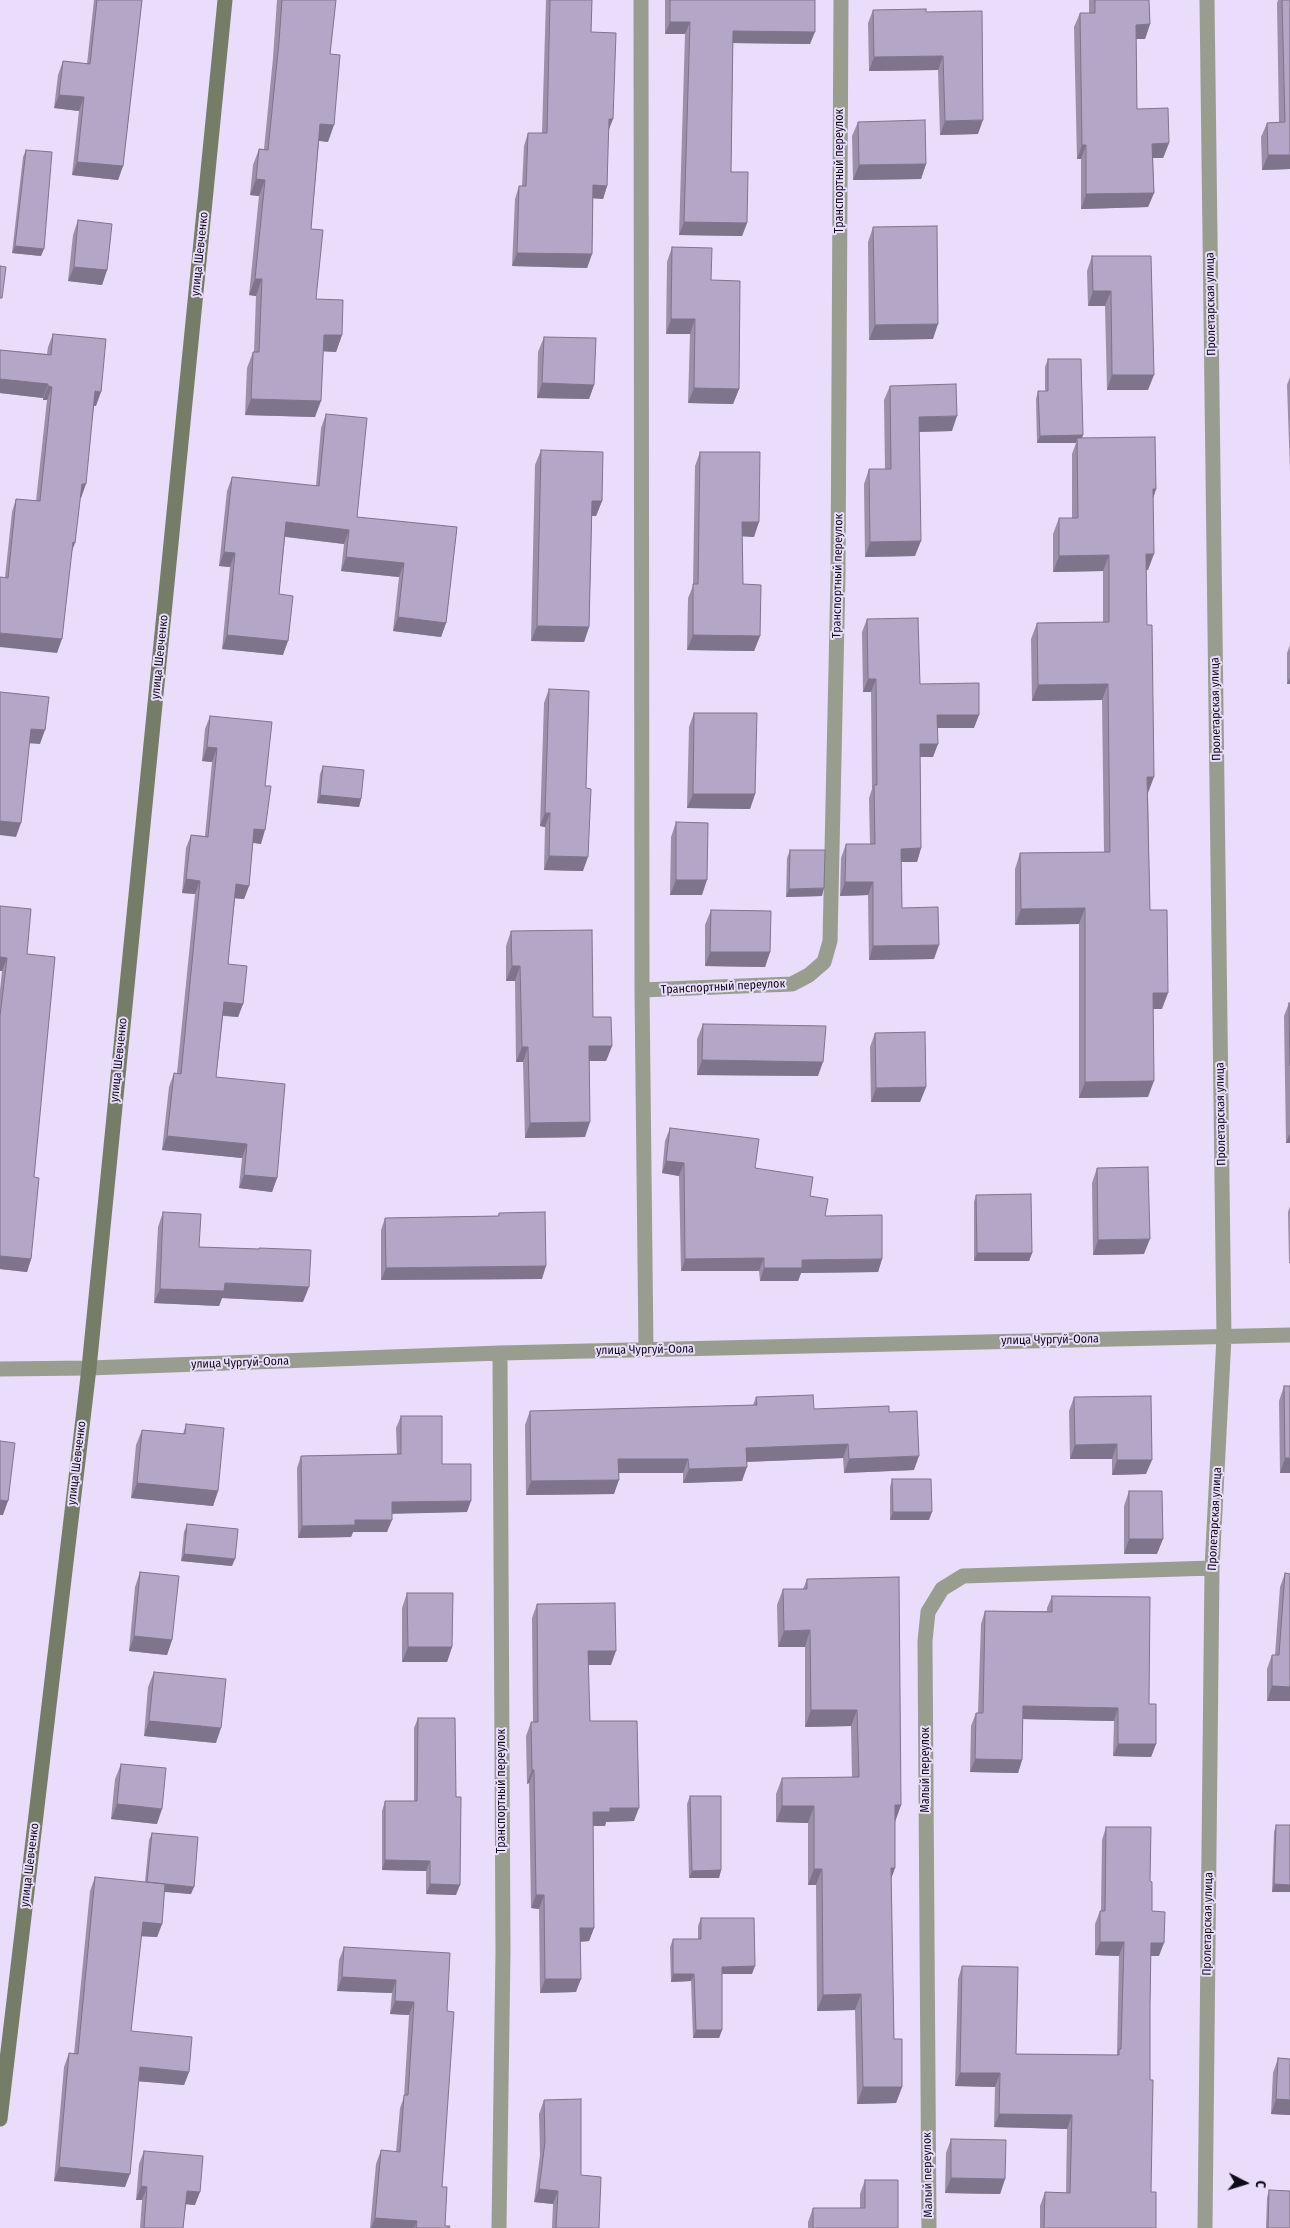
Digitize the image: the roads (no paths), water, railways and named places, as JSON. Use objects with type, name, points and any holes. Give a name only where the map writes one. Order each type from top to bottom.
[{"type":"street","name":"улица Шевченко","points":[[0,2119],[88,1368],[226,0]]},
{"type":"street","name":"Транспортный переулок","points":[[641,0],[642,990],[646,1350]]},
{"type":"street","name":"Транспортный переулок","points":[[642,990],[792,984],[810,976],[824,962],[830,941],[838,576],[841,0]]},
{"type":"street","name":"Пролетарская улица","points":[[1205,2228],[1212,1568],[1224,1336],[1207,0]]},
{"type":"street","name":"улица Чургуй-Оола","points":[[0,1369],[88,1368],[500,1353],[1290,1335]]},
{"type":"street","name":"Транспортный переулок","points":[[499,2228],[503,1951],[500,1353]]},
{"type":"street","name":"Малый переулок","points":[[929,2228],[925,1650],[928,1612],[942,1589],[963,1576],[1212,1568]]}]
